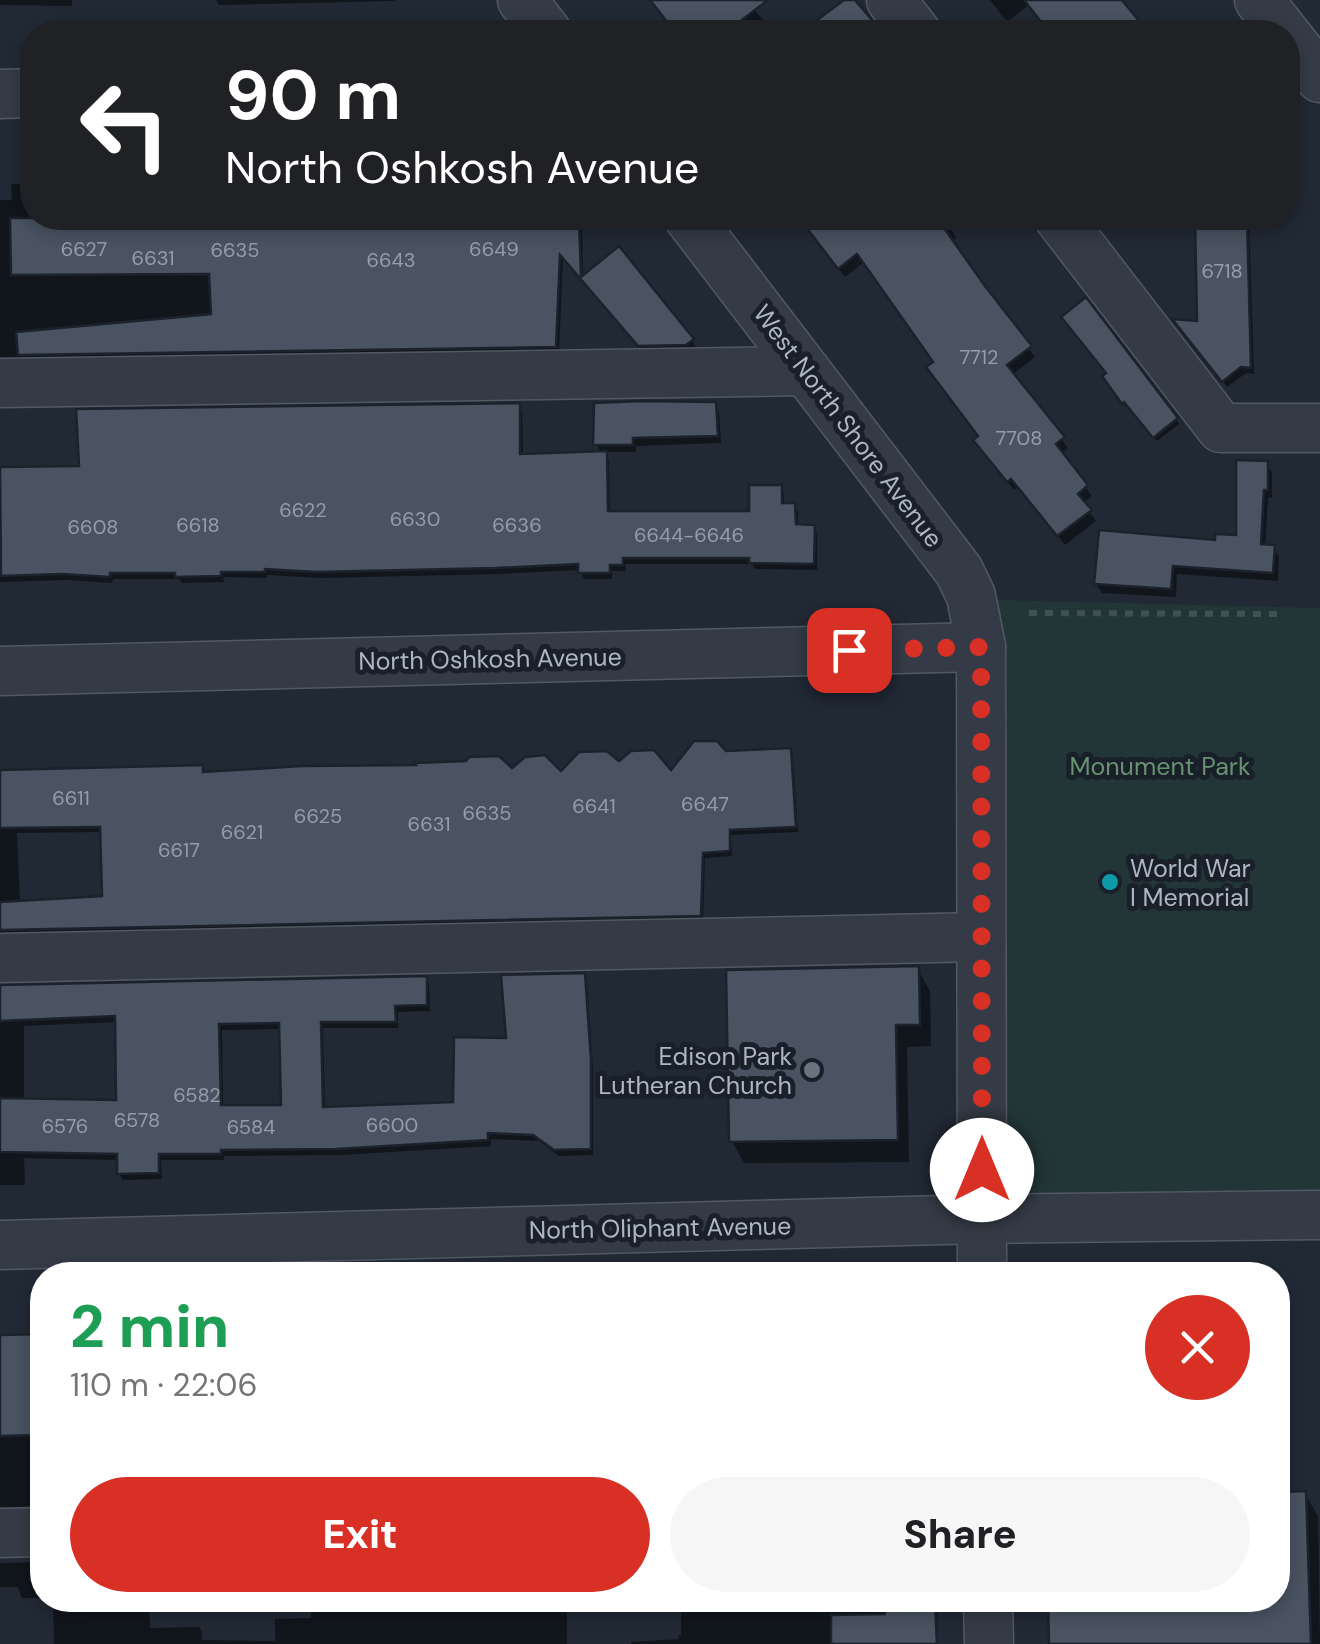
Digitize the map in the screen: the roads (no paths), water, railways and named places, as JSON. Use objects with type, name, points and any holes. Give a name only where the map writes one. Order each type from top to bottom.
[{"type":"street","points":[[522,0],[538,20]]},
{"type":"street","points":[[891,0],[907,20]]},
{"type":"street","points":[[1259,0],[1274,20]]},
{"type":"street","points":[[1300,53],[1320,78]]},
{"type":"street","name":"West North Shore Avenue","points":[[698,230],[959,571],[971,596],[981,647],[982,1262]]},
{"type":"street","points":[[1067,230],[1221,428],[1320,428]]},
{"type":"street","points":[[0,383],[806,371]]},
{"type":"street","name":"North Oshkosh Avenue","points":[[0,671],[981,647]]},
{"type":"street","points":[[0,958],[981,937]]},
{"type":"street","name":"North Oliphant Avenue","points":[[0,1245],[1320,1215]]},
{"type":"street","points":[[0,1533],[30,1532]]},
{"type":"street","points":[[988,1612],[989,1644]]},
{"type":"place","name":"World War I Memorial","points":[[1110,882]]},
{"type":"place","name":"Edison Park Lutheran Church","points":[[812,1070]]},
{"type":"park label","name":"Monument Park","points":[[1160,766]]}]
